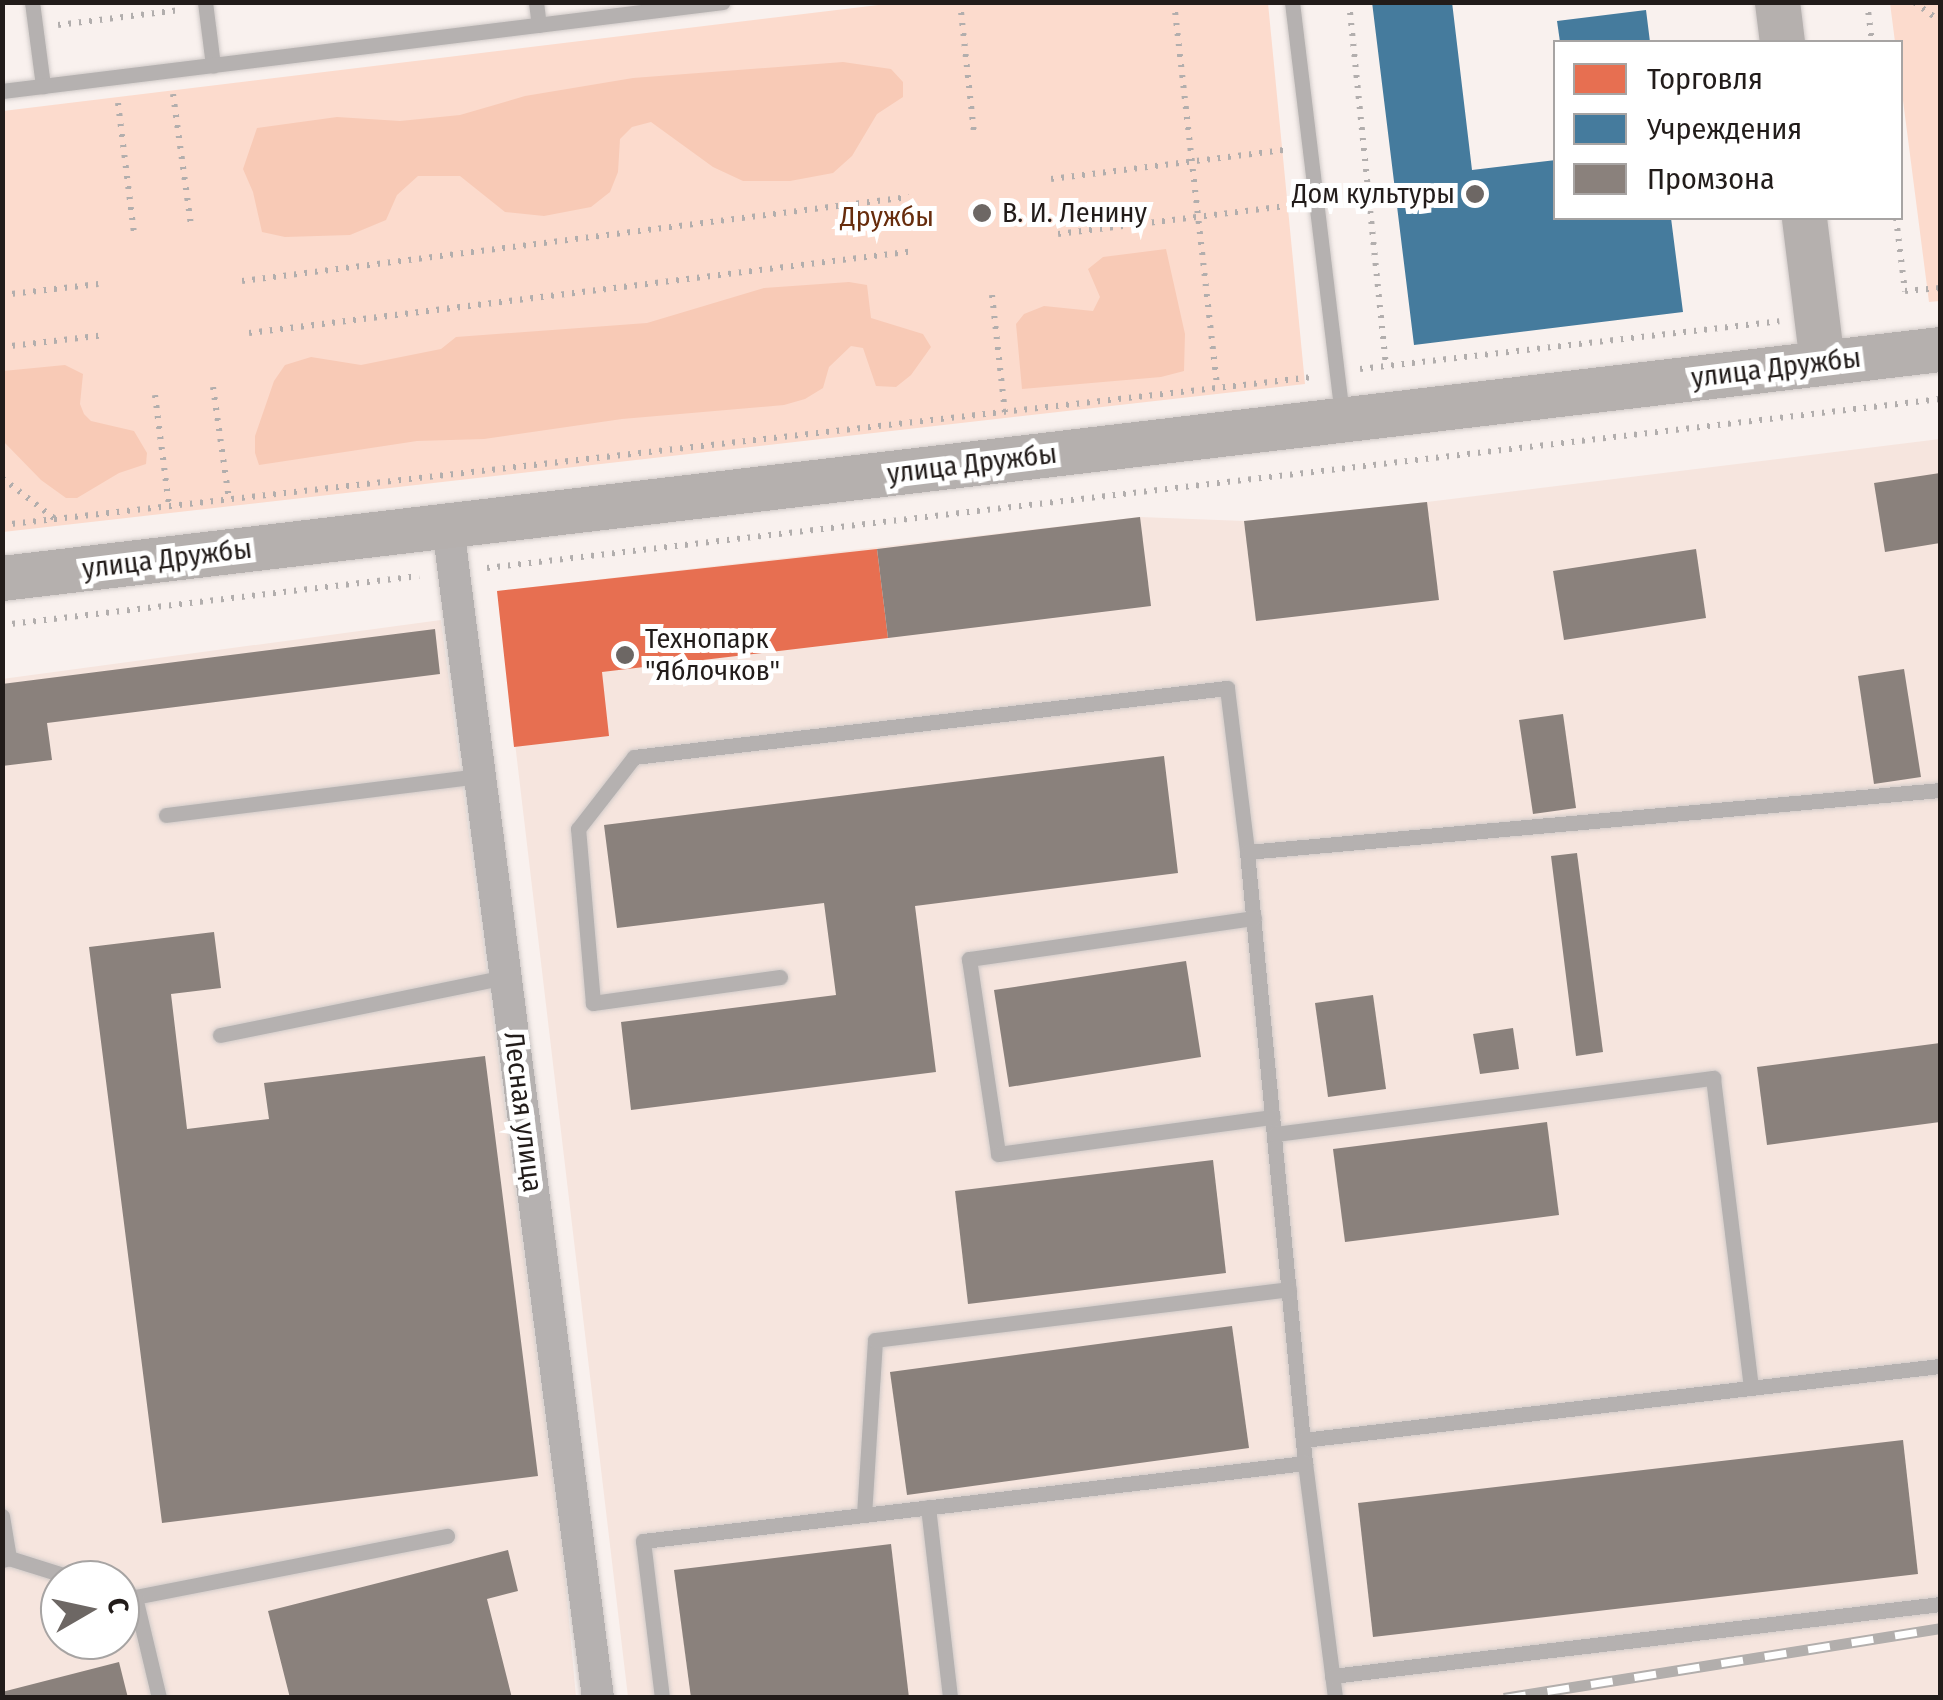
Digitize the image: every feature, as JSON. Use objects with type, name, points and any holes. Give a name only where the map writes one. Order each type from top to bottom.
[{"type":"main road","points":[[1777,2],[1782,40]]},
{"type":"main road","points":[[1804,220],[1822,362]]},
{"type":"main road","name":"улица Дружбы","points":[[2,578],[1940,349]]},
{"type":"street","name":"Лесная улица","points":[[448,528],[598,1698]]},
{"type":"lane","points":[[32,2],[43,86]]},
{"type":"lane","points":[[536,2],[539,25]]},
{"type":"lane","points":[[2,91],[539,25],[624,8],[723,2]]},
{"type":"lane","points":[[1292,2],[1342,419]]},
{"type":"lane","points":[[205,5],[213,65]]},
{"type":"lane","points":[[780,977],[593,1003],[578,829],[634,758],[1226,688],[1248,852],[1305,1462],[1334,1698]]},
{"type":"lane","points":[[166,815],[480,776]]},
{"type":"lane","points":[[1248,852],[1940,790]]},
{"type":"lane","points":[[1254,918],[969,959],[998,1154],[1713,1078],[1751,1388]]},
{"type":"lane","points":[[220,1034],[506,977]]},
{"type":"lane","points":[[864,1515],[874,1340],[1289,1289]]},
{"type":"lane","points":[[1303,1440],[1940,1366]]},
{"type":"lane","points":[[662,1698],[643,1541],[1305,1462]]},
{"type":"lane","points":[[928,1507],[950,1698]]},
{"type":"lane","points":[[2,1516],[6,1559],[40,1569]]},
{"type":"lane","points":[[140,1593],[447,1536]]},
{"type":"lane","points":[[1332,1676],[1940,1604]]},
{"type":"lane","points":[[140,1637],[159,1698]]},
{"type":"path","points":[[960,2],[974,134]]},
{"type":"path","points":[[1174,2],[1216,388]]},
{"type":"path","points":[[1349,2],[1386,364]]},
{"type":"path","points":[[1866,2],[1872,40]]},
{"type":"path","points":[[1914,2],[1940,22]]},
{"type":"path","points":[[35,28],[205,5]]},
{"type":"path","points":[[170,70],[191,226]]},
{"type":"path","points":[[115,77],[134,234]]},
{"type":"path","points":[[1052,179],[1309,147]]},
{"type":"path","points":[[242,281],[908,197]]},
{"type":"path","points":[[1058,234],[1316,202]]},
{"type":"path","points":[[1896,220],[1906,291],[1940,288]]},
{"type":"path","points":[[249,333],[915,251]]},
{"type":"path","points":[[2,296],[98,284]]},
{"type":"path","points":[[992,296],[1005,412]]},
{"type":"path","points":[[2,525],[1780,321],[1778,304]]},
{"type":"path","points":[[2,348],[104,335]]},
{"type":"path","points":[[213,387],[229,500]]},
{"type":"path","points":[[155,394],[169,506]]},
{"type":"path","points":[[2,624],[1940,399]]},
{"type":"path","points":[[2,478],[55,519]]},
{"type":"shaded area","points":[[843,62],[891,69],[903,82],[903,97],[877,114],[852,156],[833,173],[790,181],[743,181],[713,167],[651,122],[632,127],[620,139],[618,172],[610,192],[591,207],[544,216],[505,212],[460,176],[418,176],[397,195],[386,220],[350,235],[285,237],[262,232],[243,169],[257,128],[337,117],[400,121],[460,115],[525,96],[633,78]]},
{"type":"shaded area","points":[[1166,249],[1185,334],[1184,371],[1161,377],[1022,389],[1016,324],[1024,314],[1044,306],[1093,311],[1100,297],[1088,269],[1103,257]]},
{"type":"shaded area","points":[[849,282],[867,285],[871,318],[923,334],[931,347],[911,375],[896,387],[876,386],[863,348],[851,346],[829,367],[823,388],[784,405],[622,419],[484,439],[417,441],[259,465],[255,453],[255,436],[274,381],[285,365],[311,357],[361,365],[441,349],[456,337],[647,323],[764,288]]},
{"type":"shaded area","points":[[65,365],[83,374],[80,404],[84,414],[91,421],[134,431],[147,453],[146,464],[119,473],[77,498],[66,498],[41,480],[3,441],[3,371]]},
{"type":"shaded area","points":[[1940,439],[1940,1697],[628,1697],[497,591],[1140,517],[1244,521],[1427,502]]},
{"type":"shaded area","points":[[441,620],[563,1554],[576,1697],[3,1697],[2,679]]},
{"type":"green space","name":"Дружбы","points":[[895,3],[1268,3],[1305,384],[3,532],[3,111]]},
{"type":"green space","points":[[1890,3],[1940,3],[1940,301],[1929,302],[1903,100],[1903,40],[1895,40]]},
{"type":"building: Торговля","name":"Технопарк \"Яблочков\"","points":[[877,549],[888,638],[602,672],[609,736],[514,747],[497,591]]},
{"type":"building: Учреждения","name":"Дом культуры","points":[[1372,2],[1452,2],[1472,170],[1553,160],[1553,220],[1671,220],[1683,312],[1414,345]]},
{"type":"building: Учреждения","points":[[1646,10],[1650,40],[1560,40],[1557,21]]},
{"type":"building: Промзона","points":[[1940,473],[1940,543],[1885,552],[1874,483]]},
{"type":"building: Промзона","points":[[1427,502],[1439,600],[1256,621],[1244,521]]},
{"type":"building: Промзона","points":[[1140,517],[1151,606],[888,638],[877,549]]},
{"type":"building: Промзона","points":[[1696,549],[1706,618],[1564,640],[1553,571]]},
{"type":"building: Промзона","points":[[435,629],[440,674],[47,723],[52,760],[2,766],[2,684]]},
{"type":"building: Промзона","points":[[1904,669],[1921,777],[1874,784],[1858,676]]},
{"type":"building: Промзона","points":[[1563,714],[1576,808],[1533,814],[1519,720]]},
{"type":"building: Промзона","points":[[1164,756],[1178,873],[915,906],[936,1072],[631,1110],[621,1022],[836,995],[824,903],[617,928],[604,825]]},
{"type":"building: Промзона","points":[[1577,853],[1603,1052],[1576,1056],[1551,856]]},
{"type":"building: Промзона","points":[[214,932],[221,988],[171,994],[187,1129],[269,1119],[264,1083],[485,1056],[538,1476],[162,1523],[89,947]]},
{"type":"building: Промзона","points":[[1186,961],[1201,1057],[1009,1087],[994,990]]},
{"type":"building: Промзона","points":[[1373,995],[1386,1089],[1328,1097],[1315,1003]]},
{"type":"building: Промзона","points":[[1513,1028],[1519,1069],[1480,1074],[1473,1034]]},
{"type":"building: Промзона","points":[[1940,1043],[1940,1122],[1767,1145],[1757,1067]]},
{"type":"building: Промзона","points":[[1547,1122],[1559,1215],[1345,1242],[1333,1149]]},
{"type":"building: Промзона","points":[[1213,1160],[1226,1273],[968,1304],[955,1191]]},
{"type":"building: Промзона","points":[[1232,1326],[1249,1448],[907,1495],[890,1372]]},
{"type":"building: Промзона","points":[[1903,1440],[1918,1574],[1373,1637],[1358,1503]]},
{"type":"building: Промзона","points":[[891,1544],[909,1698],[691,1698],[674,1570]]},
{"type":"building: Промзона","points":[[508,1550],[518,1591],[487,1599],[512,1698],[290,1698],[268,1611]]},
{"type":"building: Промзона","points":[[119,1662],[128,1698],[2,1698],[2,1692]]},
{"type":"railway","points":[[1504,1698],[1940,1628]]},
{"type":"place","name":"Дом культуры","points":[[1475,194]]},
{"type":"place","name":"В. И. Ленину","points":[[982,213]]},
{"type":"place","name":"Технопарк \"Яблочков\"","points":[[625,655]]}]
